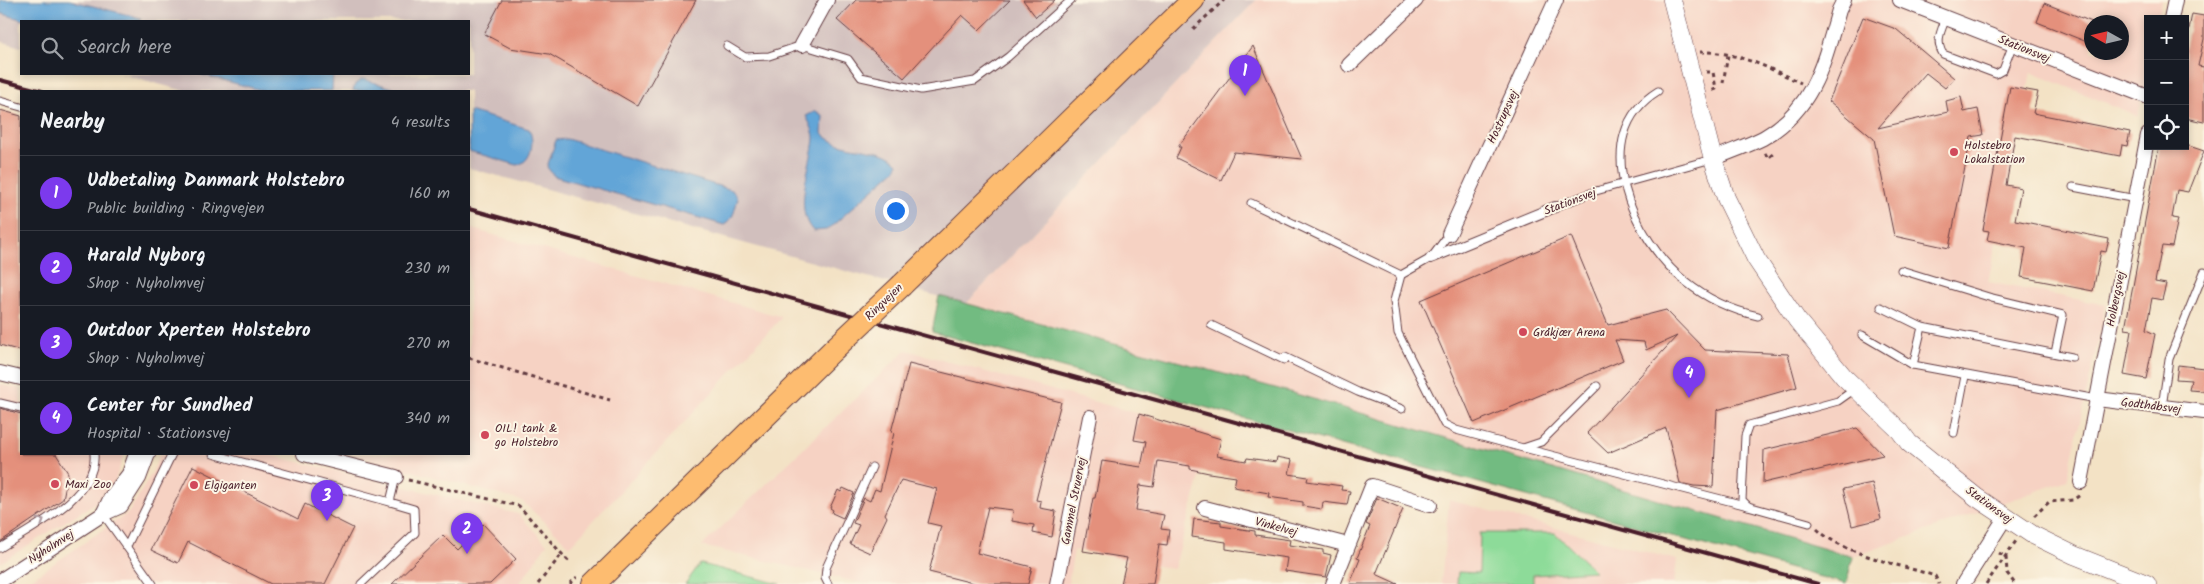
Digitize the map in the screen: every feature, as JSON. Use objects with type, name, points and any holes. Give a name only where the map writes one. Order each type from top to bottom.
[{"type":"main road","name":"Ringvejen","points":[[594,584],[1192,0]]},
{"type":"street","points":[[802,44],[827,0]]},
{"type":"street","points":[[1348,65],[1416,0]]},
{"type":"street","name":"Hostrupsvej","points":[[1449,234],[1556,0]]},
{"type":"street","name":"Stationsvej","points":[[1672,0],[1713,158],[1726,198],[1756,259],[1797,320],[1855,389],[1900,431],[1909,443],[2005,518],[2074,555],[2147,584]]},
{"type":"street","name":"Stationsvej","points":[[1713,158],[1762,138],[1794,116],[1819,76],[1838,10],[1844,0]]},
{"type":"street","name":"Stationsvej","points":[[1900,0],[2144,95]]},
{"type":"street","points":[[2172,15],[2175,0]]},
{"type":"street","name":"Holbergsvej","points":[[2081,482],[2145,150]]},
{"type":"street","name":"Stationsvej","points":[[1430,258],[1555,206]]},
{"type":"street","points":[[0,372],[20,378]]},
{"type":"street","name":"Godthåbsvej","points":[[2097,399],[2204,412]]},
{"type":"street","name":"Gammel Struervej","points":[[1058,584],[1090,417]]},
{"type":"street","name":"Nyholmvej","points":[[103,514],[111,497],[129,474],[136,455]]},
{"type":"street","name":"Nyholmvej","points":[[1,582],[103,514],[121,506],[139,478],[148,455]]},
{"type":"street","points":[[308,455],[396,477]]},
{"type":"street","points":[[1333,584],[1372,486],[1430,505]]},
{"type":"street","name":"Vinkelvej","points":[[1205,508],[1348,545]]},
{"type":"street","points":[[1963,584],[2005,518]]},
{"type":"lane","points":[[727,46],[745,57],[769,56],[802,44],[848,59],[861,77],[921,90],[975,81],[1008,57],[1071,0]]},
{"type":"lane","points":[[1946,18],[1938,39],[1938,47],[1942,54],[1996,74],[2004,70],[2013,44]]},
{"type":"lane","points":[[1658,91],[1636,111],[1624,136],[1621,164],[1624,184],[1635,215],[1644,234],[1656,251],[1685,282],[1723,306],[1758,316]]},
{"type":"lane","points":[[0,101],[20,107]]},
{"type":"lane","name":"Stationsvej","points":[[1555,206],[1713,158]]},
{"type":"lane","points":[[2073,187],[2136,199]]},
{"type":"lane","points":[[1252,202],[1401,275]]},
{"type":"lane","points":[[1449,234],[1430,258],[1401,275],[1394,301],[1398,332],[1444,424],[1456,430],[1809,523]]},
{"type":"lane","points":[[1901,270],[1992,298],[2062,315],[2055,353]]},
{"type":"lane","points":[[2162,407],[2169,359],[2204,272]]},
{"type":"lane","points":[[1881,307],[1922,327],[2072,356]]},
{"type":"lane","points":[[1211,325],[1358,392],[1402,409]]},
{"type":"lane","points":[[1913,365],[1922,327]]},
{"type":"lane","points":[[1862,335],[1913,365],[1942,372],[2097,399]]},
{"type":"lane","points":[[1954,433],[1965,376]]},
{"type":"lane","points":[[1523,448],[1541,442],[1597,386]]},
{"type":"lane","points":[[1748,506],[1742,500],[1745,436],[1749,425],[1838,401],[1855,389]]},
{"type":"lane","points":[[0,403],[20,408]]},
{"type":"lane","points":[[0,548],[67,503],[84,486],[92,474],[94,455]]},
{"type":"lane","points":[[128,546],[172,455]]},
{"type":"lane","points":[[217,455],[414,509],[416,533],[361,584]]},
{"type":"lane","points":[[828,584],[825,578],[826,568],[872,467]]},
{"type":"lane","points":[[390,502],[396,477]]},
{"type":"lane","points":[[103,514],[128,546],[153,584]]},
{"type":"path","points":[[1686,53],[1705,52],[1728,55],[1757,63],[1812,88]]},
{"type":"path","points":[[1723,83],[1728,55]]},
{"type":"path","points":[[470,358],[610,400]]},
{"type":"path","points":[[396,477],[519,506],[571,564]]},
{"type":"path","points":[[1986,584],[2006,557],[2023,529],[2043,506],[2049,502],[2073,500],[2079,496],[2083,488],[2081,482]]},
{"type":"path","points":[[1809,523],[1825,536],[1852,550],[1935,576],[1939,584]]},
{"type":"path","points":[[1988,546],[2006,557]]},
{"type":"path","points":[[538,584],[562,554]]},
{"type":"path","points":[[2006,557],[2006,573],[2015,584]]},
{"type":"shaded area","points":[[0,0],[1256,0],[966,304],[470,168],[470,90],[181,90],[124,75],[470,75],[470,20],[20,20],[20,47],[0,41]]},
{"type":"shaded area","points":[[1256,0],[2162,0],[2159,15],[2144,15],[2144,88],[2138,116],[2031,72],[1988,282],[2106,305],[2067,480],[1853,557],[1279,389],[966,304]]},
{"type":"shaded area","points":[[470,228],[782,317],[570,546],[522,501],[354,455],[470,455]]},
{"type":"shaded area","points":[[906,350],[1212,434],[1174,569],[1074,550],[1068,584],[865,584],[702,546]]},
{"type":"shaded area","points":[[0,384],[20,389],[20,455],[124,455],[115,481],[95,503],[0,563]]},
{"type":"shaded area","points":[[160,455],[270,455],[518,514],[547,544],[519,584],[24,584],[129,512],[152,473]]},
{"type":"shaded area","points":[[1449,500],[1677,560],[1674,584],[1441,584]]},
{"type":"green space","points":[[939,296],[1279,389],[1853,557],[1846,584],[932,332]]},
{"type":"green space","points":[[1480,533],[1555,533],[1595,571],[1533,575],[1533,584],[1457,584],[1458,572],[1479,573]]},
{"type":"green space","points":[[701,564],[780,584],[685,584]]},
{"type":"water","points":[[0,0],[69,0],[141,18],[140,20],[24,20],[0,13]]},
{"type":"water","points":[[204,75],[333,75],[332,90],[260,90]]},
{"type":"water","points":[[363,79],[399,90],[353,90],[355,84]]},
{"type":"water","points":[[470,111],[529,129],[532,139],[531,150],[526,160],[517,165],[470,151]]},
{"type":"water","points":[[816,111],[823,116],[822,133],[830,139],[839,144],[881,153],[898,163],[897,168],[831,227],[826,230],[813,231],[807,222],[804,211],[805,186],[814,138],[806,116]]},
{"type":"water","points":[[567,139],[732,190],[738,198],[732,217],[724,225],[554,176],[547,167],[556,140]]},
{"type":"building","points":[[502,0],[696,0],[638,106],[549,54],[510,48],[484,34]]},
{"type":"building","points":[[856,0],[1010,0],[979,30],[962,15],[904,78],[837,20]]},
{"type":"building","points":[[1023,0],[1055,0],[1036,17]]},
{"type":"building","points":[[2044,3],[2084,19],[2084,41],[2037,22]]},
{"type":"building","points":[[2192,14],[2204,16],[2204,39],[2198,66],[2204,67],[2204,122],[2189,119],[2189,29]]},
{"type":"building","points":[[1863,17],[1896,29],[1954,78],[1945,88],[1926,73],[1878,128],[1948,112],[1946,101],[1961,97],[1964,112],[1978,109],[1983,135],[1971,137],[1949,248],[1894,236],[1874,139],[1829,101]]},
{"type":"building","points":[[1253,46],[1302,159],[1234,152],[1221,180],[1176,158],[1181,147],[1178,147]]},
{"type":"building","points":[[2010,87],[2038,92],[2033,113],[2130,132],[2127,146],[2122,145],[2120,156],[2015,136],[2006,185],[2021,188],[2015,220],[2109,239],[2106,252],[2101,251],[2093,291],[2021,277],[2026,248],[1987,240],[1989,231],[1983,230]]},
{"type":"building","points":[[0,110],[20,116],[20,351],[0,345]]},
{"type":"building","points":[[2189,146],[2204,151],[2188,192],[2177,190],[2172,218],[2178,219],[2172,247],[2162,246],[2155,282],[2166,284],[2162,300],[2152,298],[2146,330],[2155,334],[2146,379],[2124,375],[2132,330],[2125,329],[2158,150],[2189,150]]},
{"type":"building","points":[[1571,236],[1608,325],[1666,310],[1705,350],[1788,354],[1797,387],[1717,410],[1713,487],[1680,483],[1666,428],[1608,453],[1587,433],[1677,336],[1646,350],[1644,342],[1615,340],[1623,360],[1474,423],[1421,300]]},
{"type":"building","points":[[909,364],[1061,402],[1036,500],[1041,501],[1040,508],[1056,511],[1052,537],[1033,533],[1034,525],[1012,521],[1013,510],[988,507],[977,553],[1032,567],[1028,584],[977,584],[929,572],[941,526],[928,523],[937,489],[901,480],[885,514],[887,517],[870,553],[850,544],[859,525],[853,523],[864,498],[870,501],[875,489],[880,491],[894,433],[891,432]]},
{"type":"building","points":[[2178,365],[2204,368],[2204,391],[2189,390],[2191,380],[2176,379]]},
{"type":"building","points":[[0,408],[20,414],[20,455],[57,455],[68,473],[63,499],[0,542]]},
{"type":"building","points":[[1139,414],[1221,439],[1217,456],[1246,461],[1247,458],[1276,462],[1277,457],[1292,460],[1289,474],[1308,477],[1307,481],[1342,486],[1341,490],[1350,491],[1347,505],[1323,502],[1322,509],[1303,506],[1303,502],[1268,497],[1269,493],[1234,487],[1236,477],[1190,469],[1190,466],[1158,461],[1154,487],[1140,485],[1136,510],[1164,515],[1161,529],[1169,530],[1167,545],[1159,544],[1153,584],[1121,584],[1127,558],[1083,551],[1102,461],[1141,467],[1146,442],[1134,440]]},
{"type":"building","points":[[1857,428],[1883,455],[1763,483],[1764,450]]},
{"type":"building","points":[[193,466],[298,519],[305,504],[353,528],[325,584],[271,584],[188,542],[178,563],[151,550]]},
{"type":"building","points":[[1872,483],[1881,519],[1852,526],[1843,489]]},
{"type":"building","points":[[843,488],[854,493],[843,518],[832,513],[833,510],[830,508],[838,490],[841,492]]},
{"type":"building","points":[[1377,498],[1403,509],[1376,574],[1398,584],[1350,584],[1360,559],[1357,558],[1370,526],[1366,524]]},
{"type":"building","points":[[1194,519],[1221,522],[1221,526],[1255,531],[1255,535],[1290,540],[1289,545],[1323,550],[1323,553],[1331,555],[1326,577],[1285,571],[1287,558],[1226,549],[1226,542],[1192,537]]},
{"type":"building","points":[[483,524],[516,559],[490,584],[392,584],[443,535],[457,549]]},
{"type":"railway","points":[[0,80],[38,90]]},
{"type":"railway","points":[[470,209],[1818,584]]},
{"type":"place","name":"Udbetaling Danmark Holstebro","points":[[1245,96]]},
{"type":"place","name":"Holstebro Lokalstation","points":[[1954,152]]},
{"type":"place","name":"Gråkjær Arena","points":[[1523,332]]},
{"type":"place","name":"Center for Sundhed","points":[[1689,398]]},
{"type":"place","name":"OIL! tank & go Holstebro","points":[[485,435]]},
{"type":"place","name":"Maxi Zoo","points":[[55,484]]},
{"type":"place","name":"Elgiganten","points":[[194,485]]},
{"type":"place","name":"Outdoor Xperten Holstebro","points":[[327,521]]},
{"type":"place","name":"Harald Nyborg","points":[[467,554]]}]
